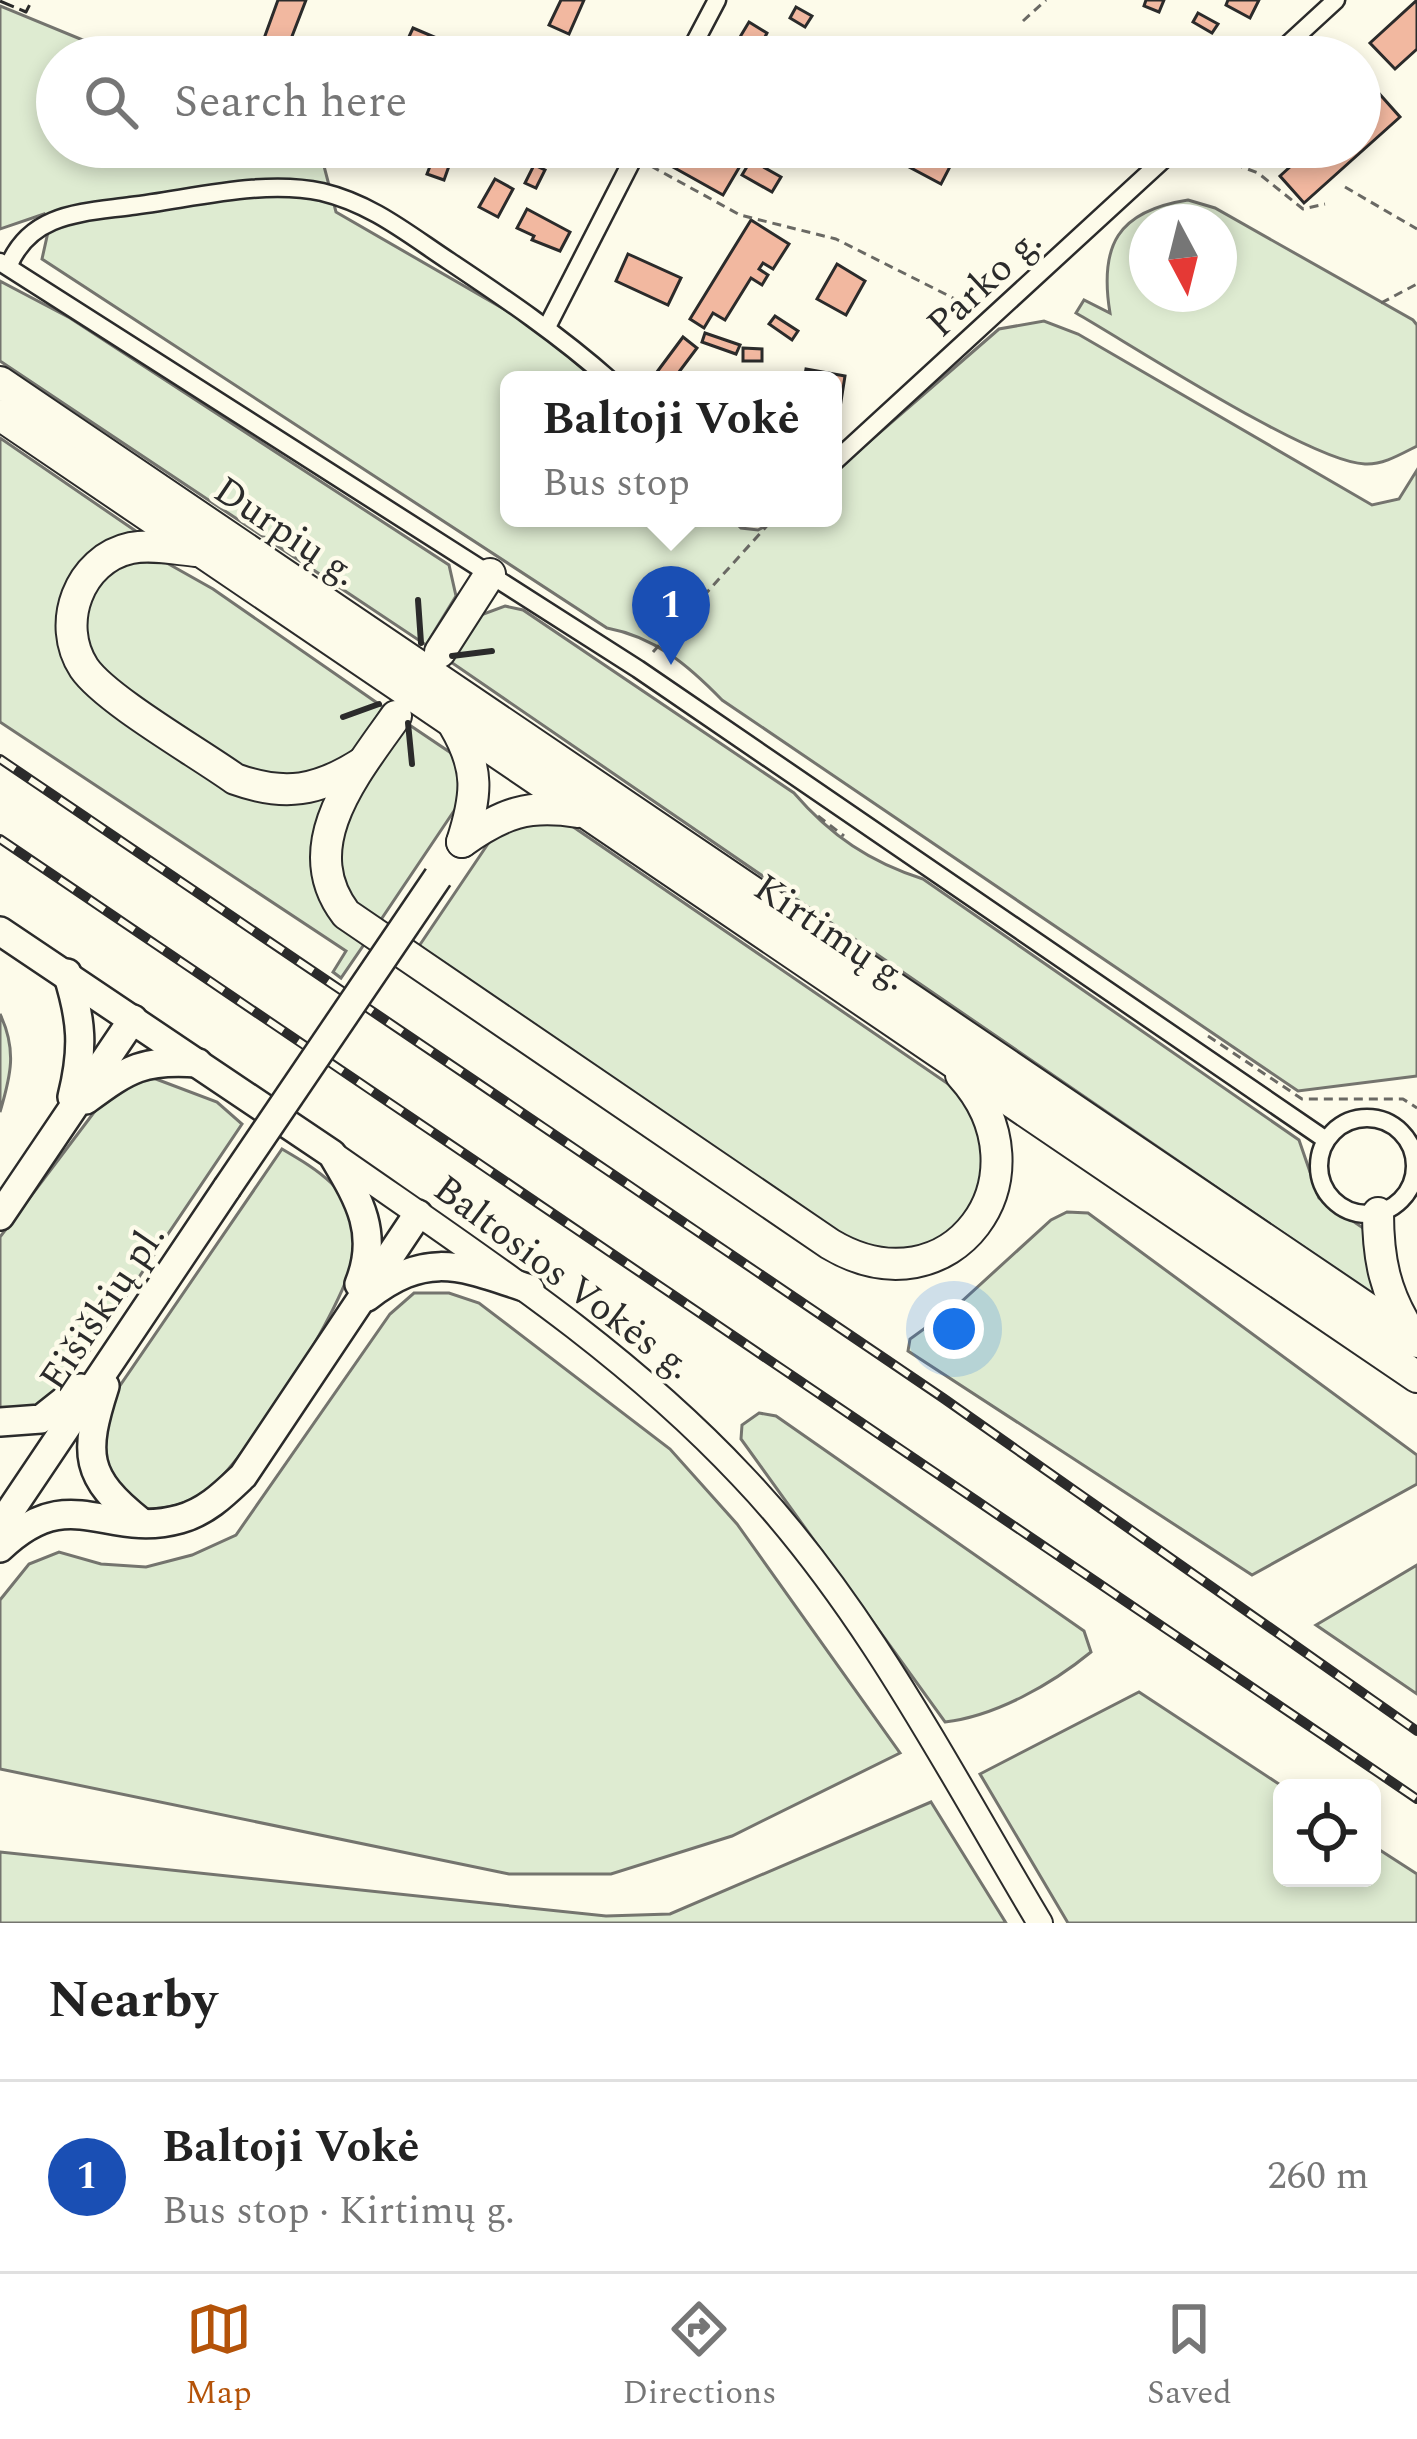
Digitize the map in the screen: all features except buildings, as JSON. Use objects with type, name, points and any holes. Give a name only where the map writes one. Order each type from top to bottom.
[{"type":"highway","name":"Durpių g.","points":[[0,382],[532,742]]},
{"type":"highway","name":"Durpių g.","points":[[0,415],[202,551]]},
{"type":"highway","points":[[202,551],[130,548],[110,555],[88,573],[73,609],[71,630],[84,667],[218,766],[257,787],[312,789],[363,762]]},
{"type":"highway","name":"Kirtimų g.","points":[[202,551],[1417,1377]]},
{"type":"highway","points":[[440,652],[490,574]]},
{"type":"highway","points":[[396,716],[363,762],[328,825],[326,880],[346,914],[850,1256],[895,1265],[935,1257],[970,1231],[992,1198],[998,1155],[986,1113],[974,1089],[937,1048]]},
{"type":"highway","points":[[451,720],[470,752],[476,777],[475,802],[462,842]]},
{"type":"highway","name":"Kirtimų g.","points":[[532,742],[1417,1342]]},
{"type":"highway","points":[[462,842],[498,817],[525,807],[590,813]]},
{"type":"highway","points":[[1378,1213],[1378,1250],[1386,1288],[1417,1342]]},
{"type":"main road","name":"Eišiškių pl.","points":[[0,1526],[462,842]]},
{"type":"main road","name":"Baltosios Vokės g.","points":[[0,931],[530,1289],[674,1406],[746,1479],[801,1546],[890,1671],[1040,1923]]},
{"type":"main road","points":[[67,973],[82,1021],[83,1050],[68,1113]]},
{"type":"main road","points":[[0,1216],[134,1019]]},
{"type":"main road","points":[[68,1113],[127,1070],[156,1060],[199,1063]]},
{"type":"main road","points":[[332,1154],[365,1209],[370,1242],[368,1262],[349,1310]]},
{"type":"main road","points":[[0,1548],[22,1526],[56,1514],[141,1522],[191,1516],[243,1476],[349,1310],[418,1214]]},
{"type":"main road","points":[[349,1310],[391,1278],[423,1264],[457,1266],[530,1289]]},
{"type":"main road","points":[[114,1358],[94,1419],[91,1456],[107,1495],[141,1522]]},
{"type":"main road","points":[[0,1422],[41,1419],[114,1358]]},
{"type":"street","points":[[698,36],[717,0]]},
{"type":"street","points":[[1297,36],[1336,0]]},
{"type":"street","points":[[548,325],[629,168]]},
{"type":"street","name":"Parko g.","points":[[842,455],[1154,168]]},
{"type":"street","points":[[600,371],[548,325],[395,221],[321,192],[263,189],[71,214],[37,226],[22,238],[5,264],[490,574],[970,892],[1326,1139]]},
{"type":"street","points":[[1365,1118],[1411,1131],[1415,1173],[1400,1201],[1378,1213],[1355,1213],[1326,1192],[1319,1157],[1326,1139],[1340,1125],[1365,1118]]},
{"type":"path","points":[[1023,21],[1046,0]]},
{"type":"path","points":[[663,168],[740,215],[836,239],[992,317]]},
{"type":"path","points":[[1245,168],[1303,209],[1325,205]]},
{"type":"path","points":[[1345,188],[1417,229]]},
{"type":"path","points":[[1381,304],[1417,284]]},
{"type":"path","points":[[653,652],[766,527]]},
{"type":"path","points":[[1203,1032],[1302,1099],[1403,1100],[1417,1108]]},
{"type":"green space","points":[[0,6],[73,36],[36,36],[36,168],[324,168],[336,212],[535,327],[585,371],[500,371],[500,527],[842,527],[842,465],[999,329],[1044,321],[1078,334],[1372,505],[1399,499],[1417,470],[1417,1076],[1298,1091],[722,700],[670,654],[607,628],[42,259],[48,232],[44,214],[0,229]]},
{"type":"green space","points":[[1237,220],[1413,320],[1417,325],[1417,446],[1372,464],[1339,458],[1265,424],[1076,313],[1084,300],[1110,313],[1108,269],[1118,235],[1129,223],[1129,312],[1237,312]]},
{"type":"green space","points":[[0,281],[70,318],[449,565],[456,596],[426,645],[0,361]]},
{"type":"green space","points":[[0,438],[143,536],[134,540],[62,635],[240,790],[328,799],[319,823],[315,860],[328,891],[365,943],[341,978],[333,972],[346,951],[0,722]]},
{"type":"green space","points":[[158,558],[213,589],[383,707],[352,755],[316,781],[248,774],[109,681],[86,655],[82,602],[106,567]]},
{"type":"green space","points":[[505,606],[523,610],[794,793],[852,846],[923,879],[1299,1140],[1319,1198],[1366,1230],[1375,1296],[445,658],[478,616]]},
{"type":"green space","points":[[405,722],[454,755],[462,799],[376,927],[335,877],[341,824]]},
{"type":"green space","points":[[510,820],[569,824],[960,1092],[985,1135],[980,1202],[941,1244],[871,1255],[415,952],[500,826]]},
{"type":"green space","points":[[0,1014],[9,1039],[10,1063],[0,1112]]},
{"type":"green space","points":[[148,1076],[217,1102],[242,1124],[63,1390],[33,1408],[0,1407],[0,1237],[95,1111],[116,1090]]},
{"type":"green space","points":[[282,1149],[331,1183],[354,1219],[354,1258],[342,1290],[300,1367],[228,1469],[188,1501],[143,1509],[113,1487],[101,1435],[117,1390]]},
{"type":"green space","points":[[1067,1212],[1088,1213],[1417,1455],[1417,1484],[1252,1575],[908,1351],[910,1339],[961,1302],[1051,1220]]},
{"type":"green space","points":[[414,1293],[449,1293],[479,1303],[670,1449],[737,1524],[900,1753],[732,1836],[611,1874],[509,1874],[0,1769],[0,1600],[29,1564],[59,1552],[101,1564],[146,1567],[192,1555],[236,1535],[390,1314]]},
{"type":"green space","points":[[759,1413],[776,1416],[1084,1631],[1091,1652],[1023,1697],[945,1722],[741,1439],[742,1425]]},
{"type":"green space","points":[[1417,1565],[1417,1694],[1316,1625]]},
{"type":"green space","points":[[1139,1692],[1273,1780],[1273,1887],[1381,1887],[1381,1851],[1417,1874],[1417,1923],[1068,1923],[980,1774]]},
{"type":"green space","points":[[931,1802],[1006,1923],[0,1923],[0,1852],[606,1916],[670,1914]]},
{"type":"railway","points":[[0,759],[943,1398],[1417,1731]]},
{"type":"railway","points":[[0,839],[1417,1799]]},
{"type":"fence","points":[[0,1],[26,12],[32,0]]},
{"type":"wall","points":[[418,600],[421,643]]},
{"type":"wall","points":[[452,656],[492,651]]},
{"type":"wall","points":[[343,717],[379,704]]},
{"type":"wall","points":[[408,723],[412,764]]},
{"type":"place","name":"Baltoji Vokė","points":[[671,665]]}]
